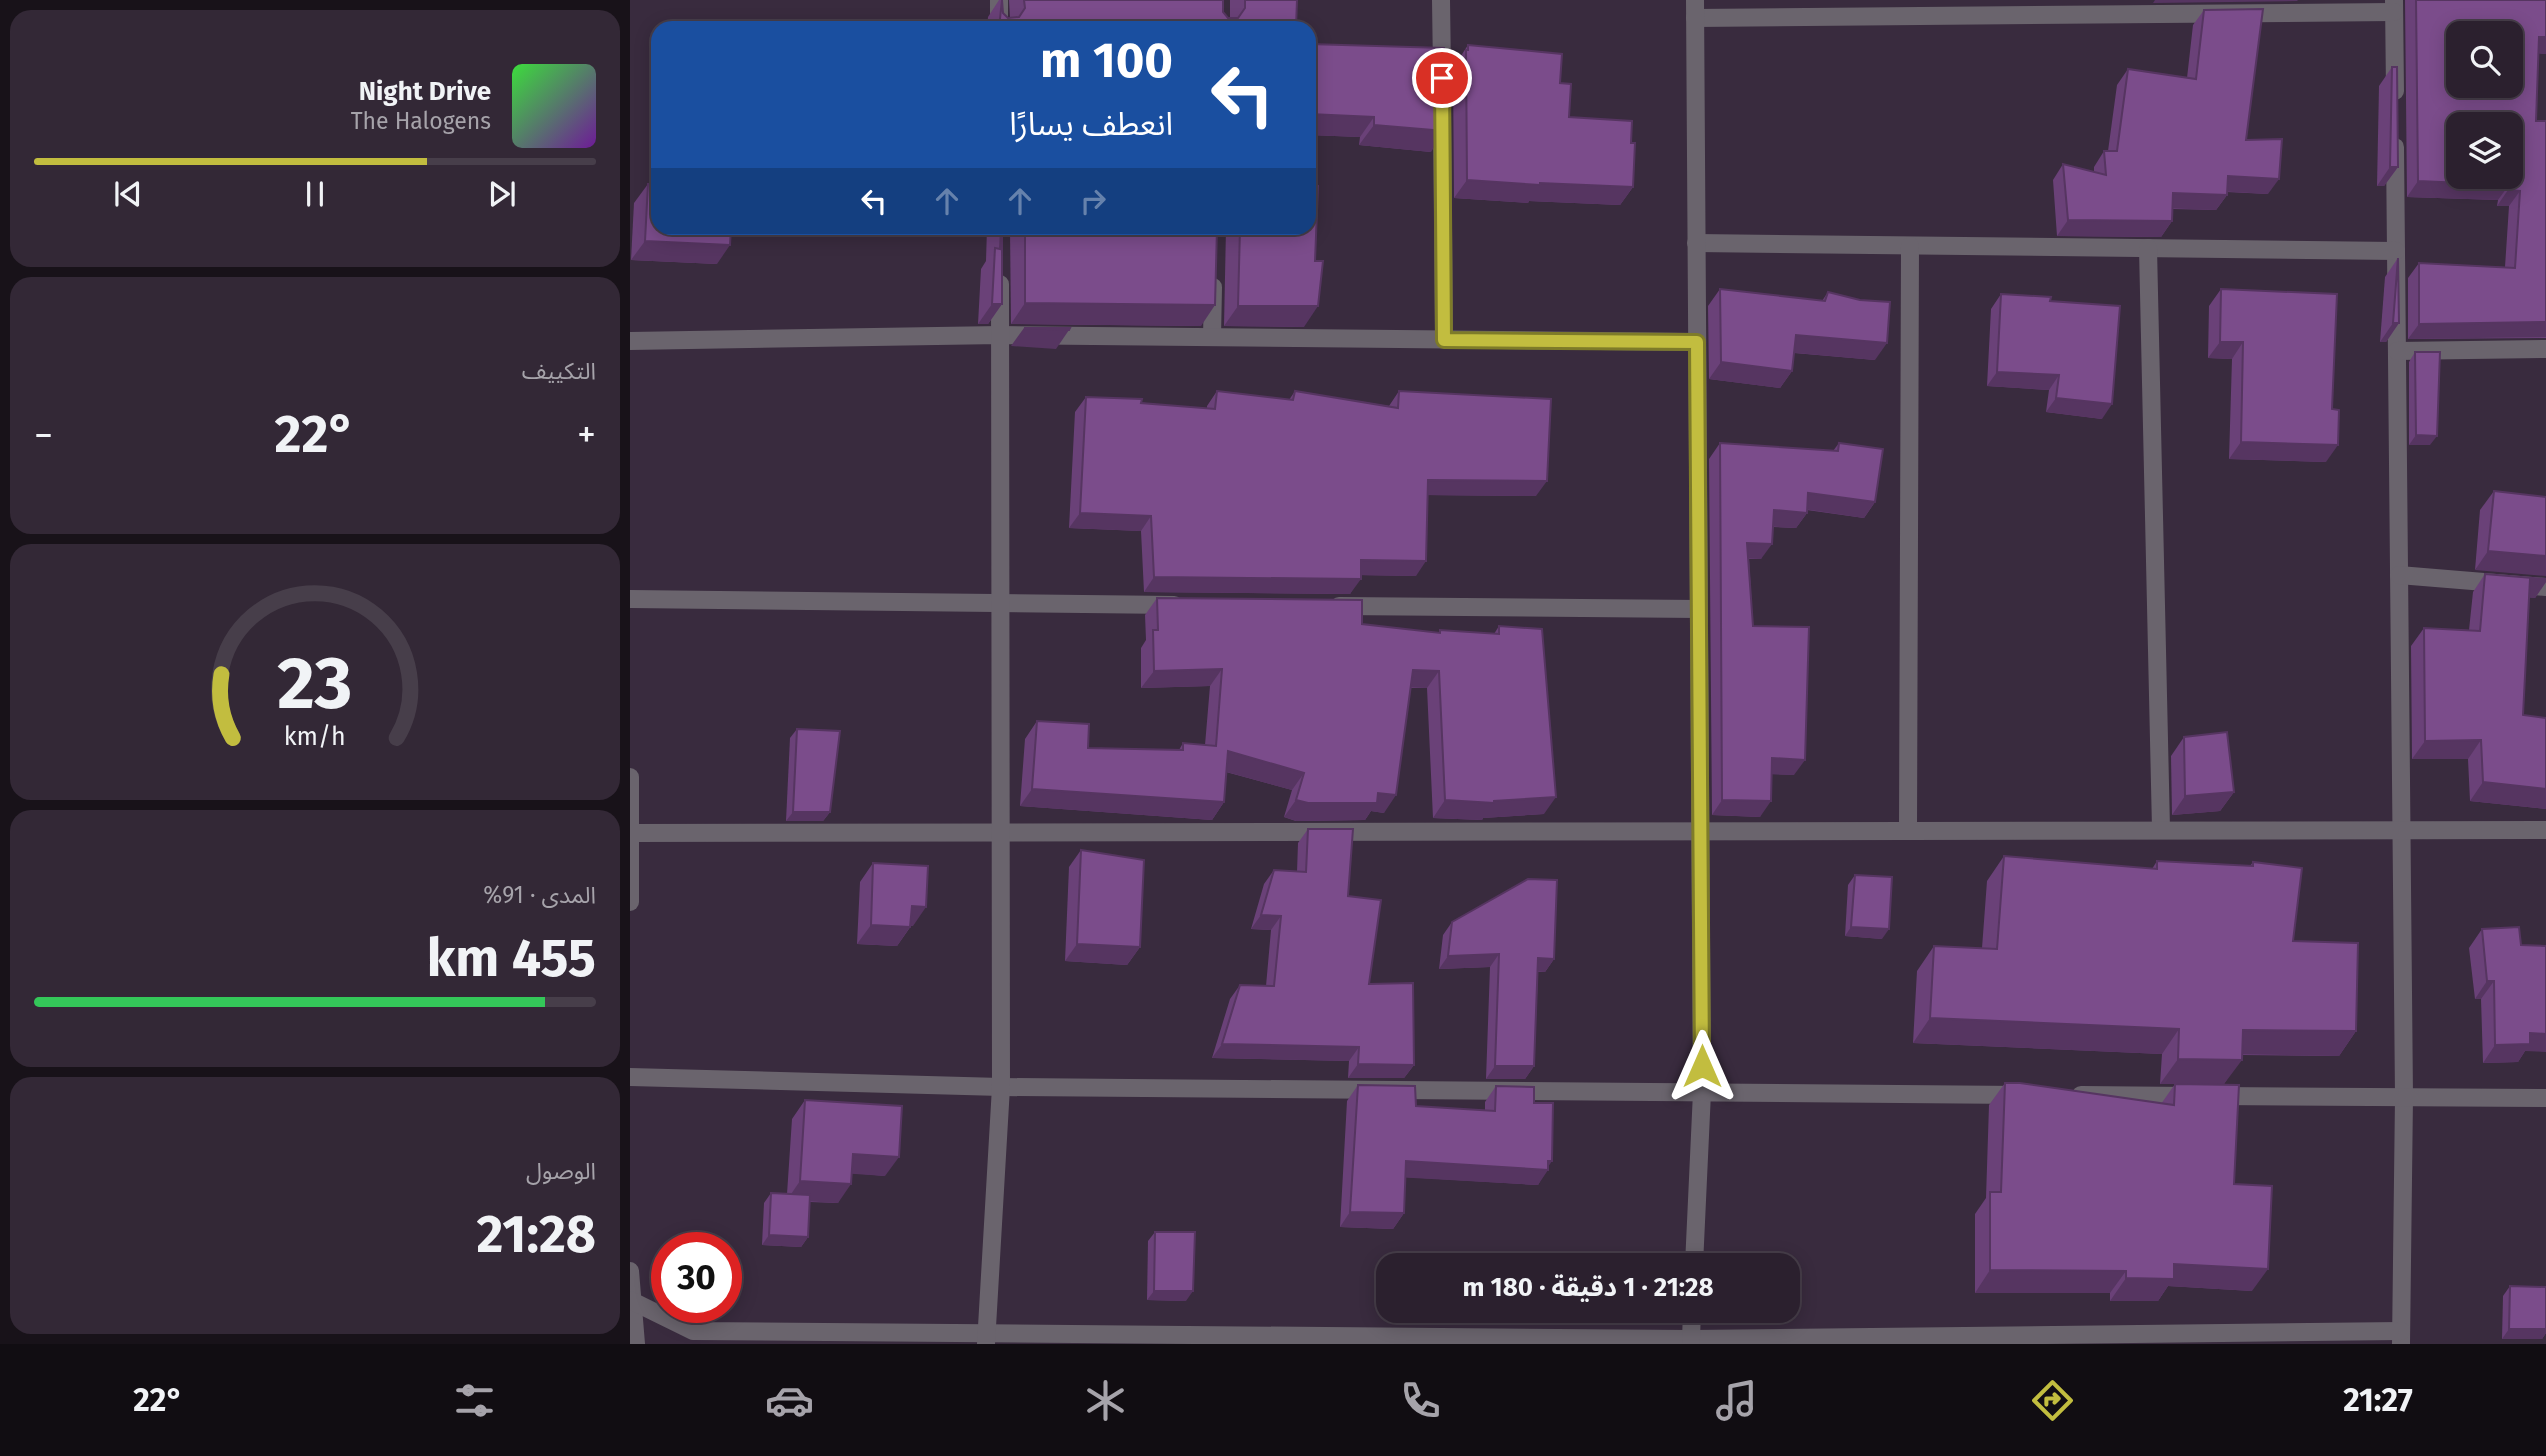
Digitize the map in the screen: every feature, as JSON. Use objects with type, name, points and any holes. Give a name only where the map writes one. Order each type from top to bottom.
[{"type":"street","points":[[999,0],[999,21]]},
{"type":"street","points":[[1441,0],[1444,340]]},
{"type":"street","points":[[1695,1253],[1702,1092],[1695,9],[2394,6],[2395,105]]},
{"type":"street","points":[[630,1300],[693,1331],[986,1338],[2401,1338],[2402,829],[2395,131]]},
{"type":"street","points":[[1696,243],[2396,251]]},
{"type":"street","points":[[1908,830],[1910,246]]},
{"type":"street","points":[[2148,248],[2161,830]]},
{"type":"street","points":[[986,1338],[1000,1087],[999,268]]},
{"type":"street","points":[[1212,337],[1214,269]]},
{"type":"street","points":[[630,341],[1000,335],[1697,342]]},
{"type":"street","points":[[2397,351],[2546,349]]},
{"type":"street","points":[[2399,575],[2546,587]]},
{"type":"street","points":[[630,600],[1196,605]]},
{"type":"street","points":[[1322,606],[1699,609]]},
{"type":"street","points":[[630,777],[630,902]]},
{"type":"street","points":[[631,833],[2546,830]]},
{"type":"street","points":[[630,1077],[1000,1087],[2032,1095]]},
{"type":"street","points":[[2060,1095],[2546,1098]]},
{"type":"street","points":[[630,1271],[630,1300],[636,1344]]},
{"type":"street","points":[[1691,1339],[1692,1323]]},
{"type":"building","points":[[1002,0],[1003,13],[1008,18],[1019,17],[1025,8],[1024,0],[1223,0],[1223,12],[1228,18],[1238,18],[1245,8],[1245,0],[1297,0],[1296,21],[1000,21]]},
{"type":"building","points":[[2416,0],[2546,0],[2546,37],[2539,37],[2536,121],[2546,121],[2546,322],[2419,324],[2419,263],[2515,268],[2520,191],[2508,190],[2523,189],[2523,112],[2446,112],[2446,182],[2418,181]]},
{"type":"building","points":[[2263,9],[2246,140],[2282,139],[2279,179],[2228,176],[2227,195],[2173,193],[2172,221],[2068,220],[2063,164],[2106,175],[2104,151],[2117,151],[2128,69],[2196,79],[2204,10]]},
{"type":"building","points":[[1316,44],[1444,48],[1445,131],[1374,125],[1374,117],[1316,114]]},
{"type":"building","points":[[1468,45],[1562,54],[1560,83],[1571,84],[1569,117],[1632,121],[1631,143],[1635,143],[1633,187],[1467,180]]},
{"type":"building","points":[[2392,67],[2397,67],[2398,167],[2390,167]]},
{"type":"building","points":[[648,184],[651,184],[651,235],[731,235],[730,245],[645,241]]},
{"type":"building","points":[[1318,186],[1315,261],[1323,261],[1318,306],[1238,306],[1240,235],[1316,235]]},
{"type":"building","points":[[1002,235],[1002,304],[992,304],[995,248],[1000,249]]},
{"type":"building","points":[[1025,235],[1217,235],[1215,305],[1025,303]]},
{"type":"building","points":[[2398,258],[2399,323],[2393,323]]},
{"type":"building","points":[[1720,289],[1825,301],[1828,292],[1860,300],[1890,302],[1887,343],[1796,335],[1792,371],[1721,362]]},
{"type":"building","points":[[2221,289],[2337,294],[2332,409],[2339,410],[2338,445],[2241,442],[2243,342],[2220,342]]},
{"type":"building","points":[[2001,294],[2120,306],[2112,404],[2056,398],[2059,375],[1997,372]]},
{"type":"building","points":[[1024,328],[1070,328],[1069,330]]},
{"type":"building","points":[[2415,352],[2440,352],[2437,436],[2416,435]]},
{"type":"building","points":[[1217,391],[1293,400],[1295,391],[1398,408],[1399,391],[1551,399],[1547,481],[1428,480],[1426,561],[1361,560],[1361,579],[1154,577],[1151,516],[1080,513],[1086,397],[1142,399],[1141,403],[1215,409]]},
{"type":"building","points":[[1720,443],[1838,451],[1839,443],[1883,449],[1875,502],[1808,493],[1807,513],[1774,510],[1772,544],[1747,543],[1753,626],[1809,627],[1805,760],[1772,758],[1771,801],[1722,800]]},
{"type":"building","points":[[2494,491],[2546,497],[2546,556],[2488,551]]},
{"type":"building","points":[[2485,574],[2546,579],[2530,579],[2523,715],[2546,718],[2546,789],[2483,782],[2481,740],[2425,741],[2424,628],[2480,631]]},
{"type":"building","points":[[1157,598],[1362,600],[1362,624],[1440,633],[1440,630],[1499,634],[1499,626],[1542,629],[1556,797],[1494,803],[1445,800],[1439,671],[1413,670],[1396,795],[1378,793],[1377,803],[1308,803],[1296,800],[1304,773],[1228,751],[1224,802],[1032,789],[1037,721],[1089,724],[1088,748],[1183,750],[1183,743],[1216,746],[1222,669],[1154,671],[1153,630],[1158,630]]},
{"type":"building","points":[[797,729],[840,731],[830,812],[793,812]]},
{"type":"building","points":[[2227,732],[2234,792],[2185,796],[2184,737]]},
{"type":"building","points":[[1308,829],[1353,829],[1348,896],[1381,900],[1369,984],[1413,983],[1414,1065],[1358,1064],[1359,1047],[1222,1044],[1240,985],[1274,986],[1281,916],[1261,915],[1274,870],[1306,872]]},
{"type":"building","points":[[1081,850],[1144,860],[1140,947],[1077,944]]},
{"type":"building","points":[[2004,856],[2157,869],[2157,861],[2253,866],[2253,862],[2302,868],[2293,941],[2358,943],[2356,1031],[2243,1030],[2242,1060],[2178,1059],[2179,1029],[1930,1018],[1934,946],[1997,949]]},
{"type":"building","points":[[873,863],[928,866],[926,907],[912,906],[910,927],[871,925]]},
{"type":"building","points":[[1855,875],[1892,877],[1889,929],[1851,927]]},
{"type":"building","points":[[1528,879],[1557,880],[1554,959],[1538,958],[1534,1066],[1495,1066],[1499,954],[1448,956],[1452,922]]},
{"type":"building","points":[[2519,927],[2521,945],[2546,946],[2546,1034],[2530,1033],[2530,1044],[2495,1045],[2494,981],[2487,981],[2482,929]]},
{"type":"building","points":[[2005,1083],[2174,1105],[2175,1084],[2239,1085],[2234,1184],[2272,1186],[2268,1269],[2174,1264],[2174,1279],[2126,1278],[2126,1271],[1990,1270],[1990,1192],[2001,1192]]},
{"type":"building","points":[[1358,1085],[1415,1086],[1416,1106],[1495,1111],[1496,1086],[1534,1087],[1534,1103],[1553,1103],[1552,1161],[1548,1161],[1548,1170],[1406,1161],[1404,1213],[1350,1212]]},
{"type":"building","points":[[805,1100],[902,1106],[899,1157],[853,1154],[851,1184],[800,1181]]},
{"type":"building","points":[[771,1193],[810,1195],[808,1237],[769,1235]]},
{"type":"building","points":[[1155,1232],[1195,1232],[1193,1291],[1154,1291]]},
{"type":"building","points":[[2510,1286],[2546,1287],[2546,1329],[2509,1329]]},
{"type":"route","points":[[1442,78],[1444,340],[1697,342],[1702,1066]]}]
